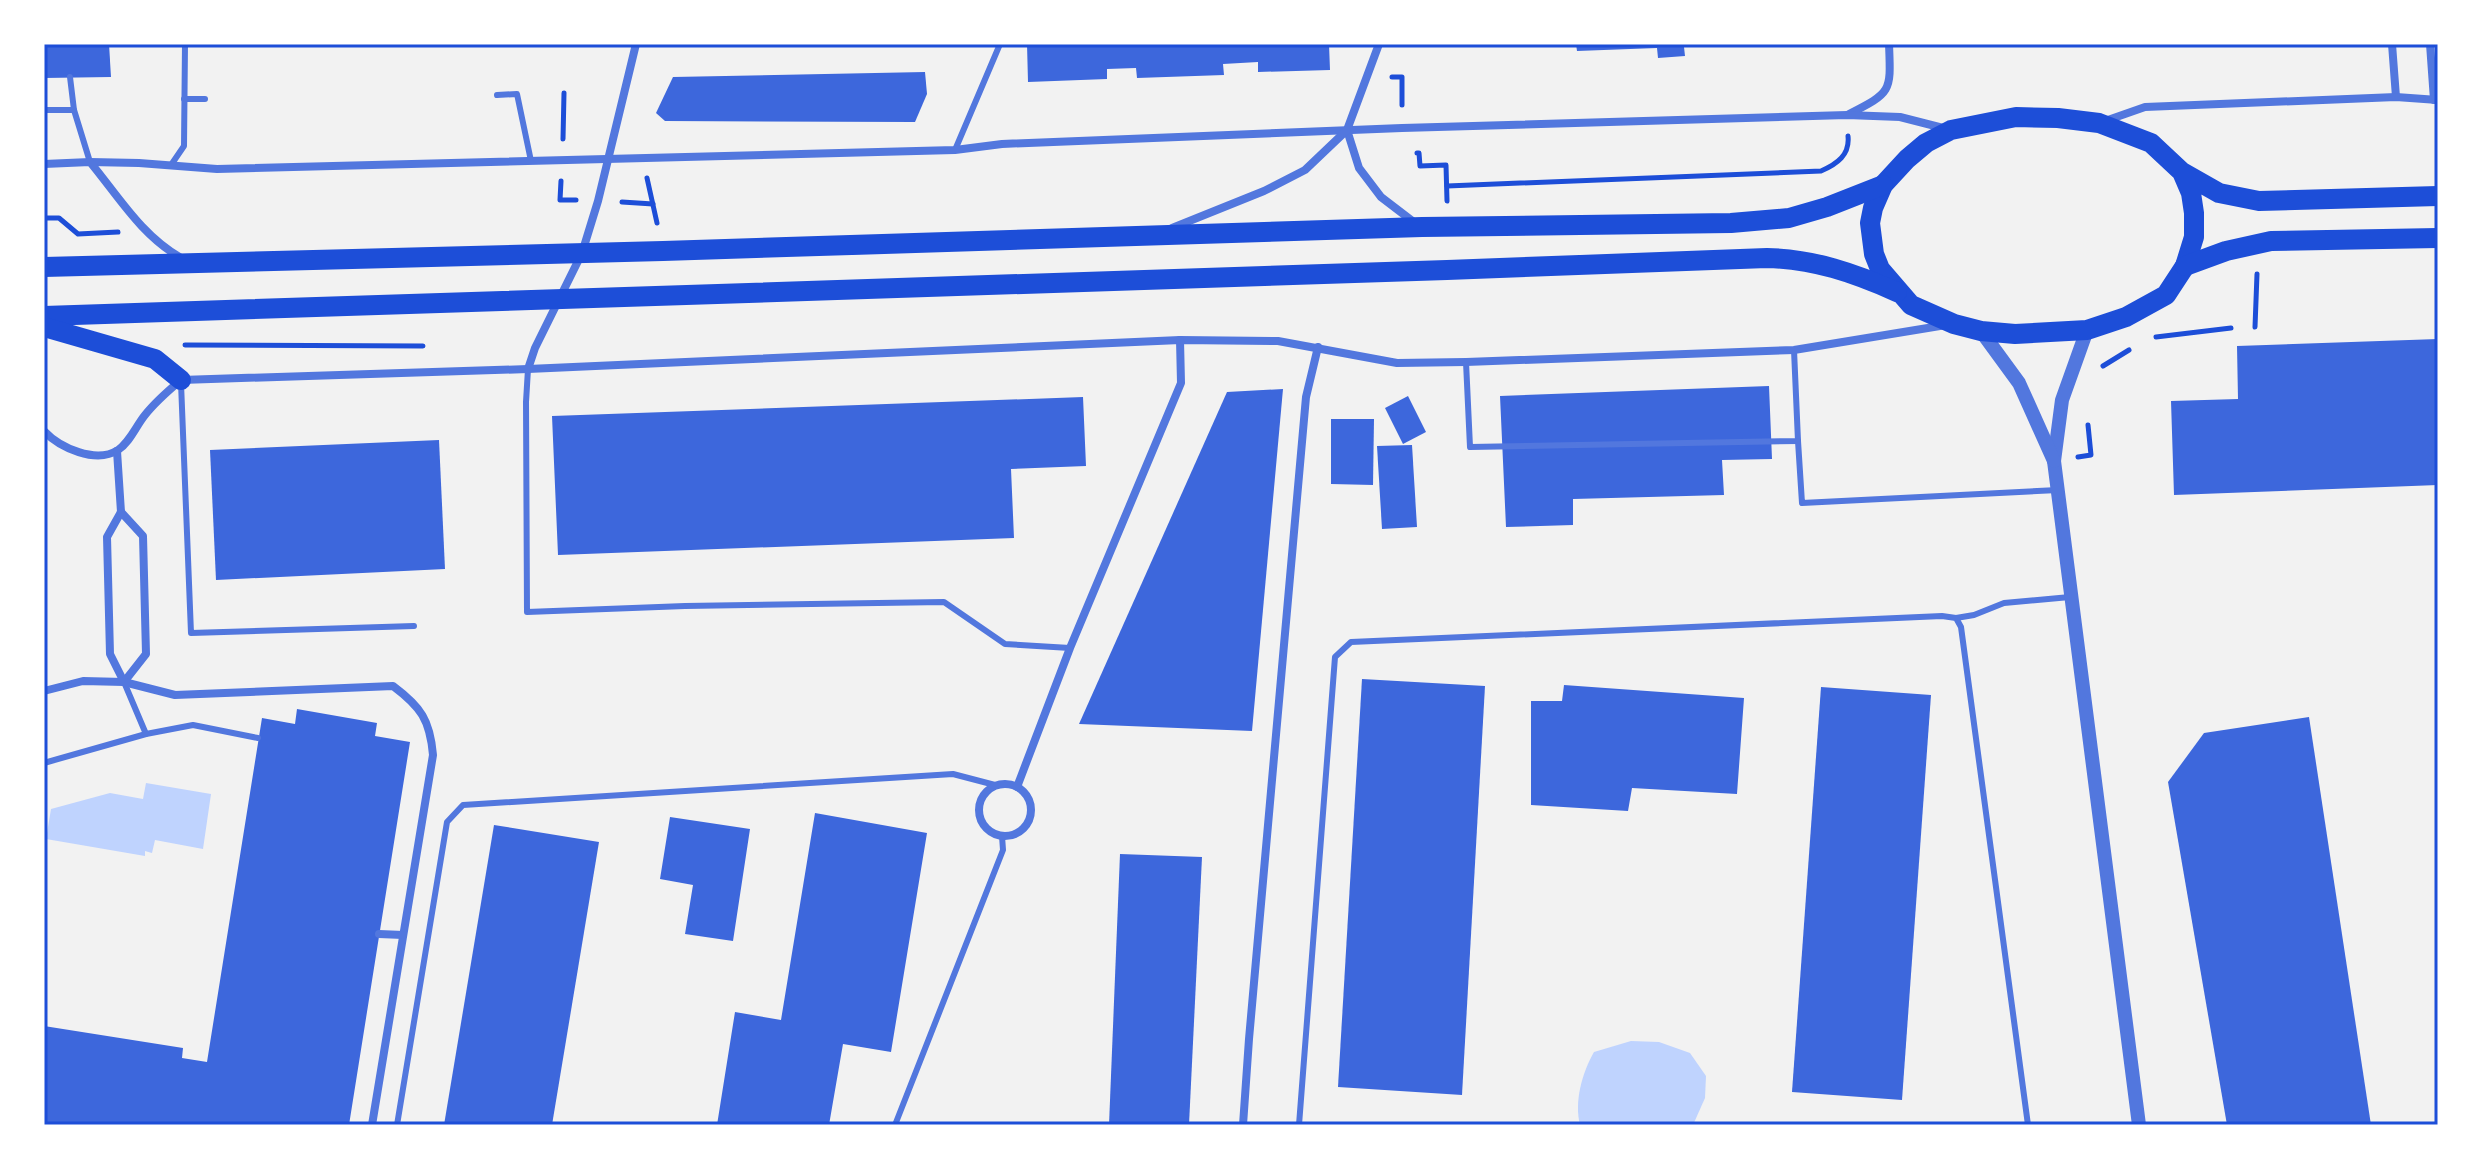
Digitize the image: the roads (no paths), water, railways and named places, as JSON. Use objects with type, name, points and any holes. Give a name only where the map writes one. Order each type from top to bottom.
[{"type":"main road","points":[[2182,172],[2191,193],[2194,213],[2194,237],[2185,266],[2166,295],[2126,317],[2087,330],[2051,334],[1981,331],[1954,324],[1911,305],[1880,269],[1874,254],[1871,236],[1873,208],[1883,185],[1907,159],[1926,143],[1951,130],[2016,117],[2099,123],[2151,143],[2182,172],[2219,193],[2259,201],[2438,196]]},
{"type":"main road","points":[[44,267],[1422,227],[1731,223],[1789,218],[1883,185]]},
{"type":"main road","points":[[2185,266],[2226,251],[2271,241],[2438,238]]},
{"type":"main road","points":[[44,316],[1767,258],[1814,262],[1854,273],[1897,292]]},
{"type":"main road","points":[[44,327],[155,359],[181,380]]},
{"type":"street","points":[[528,369],[535,348],[582,253],[598,201],[636,44]]},
{"type":"street","points":[[1154,235],[1264,191],[1305,170],[1347,130],[1379,44]]},
{"type":"street","points":[[1847,115],[1880,98],[1888,86],[1889,44]]},
{"type":"street","points":[[2392,44],[2396,97]]},
{"type":"street","points":[[2099,123],[2145,107],[2396,97],[2436,100],[2430,44]]},
{"type":"street","points":[[44,164],[90,162],[217,169],[955,150],[1002,144],[1347,130],[1847,115],[1900,117],[1951,130]]},
{"type":"street","points":[[1347,130],[1359,168],[1381,197],[1422,227]]},
{"type":"street","points":[[90,162],[143,231],[188,263]]},
{"type":"street","points":[[44,431],[53,440],[76,451],[96,455],[117,451],[160,397],[181,380],[528,369],[1180,340],[1278,341],[1397,363],[1466,362],[1794,350],[1954,324]]},
{"type":"street","points":[[2087,330],[2062,400],[2054,461],[2139,1125]]},
{"type":"street","points":[[1981,331],[2019,383],[2054,461]]},
{"type":"street","points":[[1017,787],[1070,648],[1181,383],[1180,340]]},
{"type":"street","points":[[1243,1125],[1306,397],[1318,347]]},
{"type":"street","points":[[117,451],[121,512],[107,537],[110,654],[124,682]]},
{"type":"street","points":[[121,512],[143,536],[146,641],[146,654],[124,682]]},
{"type":"street","points":[[44,691],[83,681],[124,682],[175,695],[393,686],[412,700],[423,714],[431,732],[433,755],[372,1125]]},
{"type":"street","points":[[1004,783],[1025,792],[1031,817],[1020,832],[1002,836],[989,830],[979,815],[982,797],[995,785],[1004,783]]},
{"type":"street","points":[[379,934],[403,935]]},
{"type":"lane","points":[[171,165],[184,146],[185,44]]},
{"type":"lane","points":[[955,150],[1000,44]]},
{"type":"lane","points":[[70,77],[74,110],[90,162]]},
{"type":"lane","points":[[497,95],[517,94],[531,161]]},
{"type":"lane","points":[[184,99],[205,99]]},
{"type":"lane","points":[[44,110],[74,110]]},
{"type":"lane","points":[[1794,350],[1802,503],[2058,490]]},
{"type":"lane","points":[[1466,362],[1470,447],[1798,441]]},
{"type":"lane","points":[[528,369],[527,612],[944,602],[1005,644],[1070,648]]},
{"type":"lane","points":[[181,380],[191,633],[414,626]]},
{"type":"lane","points":[[1299,1125],[1335,657],[1351,642],[1956,618],[1974,615],[2004,603],[2071,597]]},
{"type":"lane","points":[[1956,618],[1961,627],[2028,1125]]},
{"type":"lane","points":[[124,682],[146,734]]},
{"type":"lane","points":[[44,763],[146,734],[193,725],[258,738]]},
{"type":"lane","points":[[397,1125],[447,822],[463,805],[953,774],[995,785]]},
{"type":"lane","points":[[895,1125],[1003,850],[1002,836]]},
{"type":"water","points":[[146,783],[211,794],[203,849],[155,840],[152,853],[145,851],[145,856],[46,839],[51,809],[110,793],[143,799]]},
{"type":"water","points":[[1631,1041],[1659,1042],[1690,1053],[1706,1076],[1705,1098],[1693,1125],[1580,1125],[1580,1088],[1594,1052]]}]
